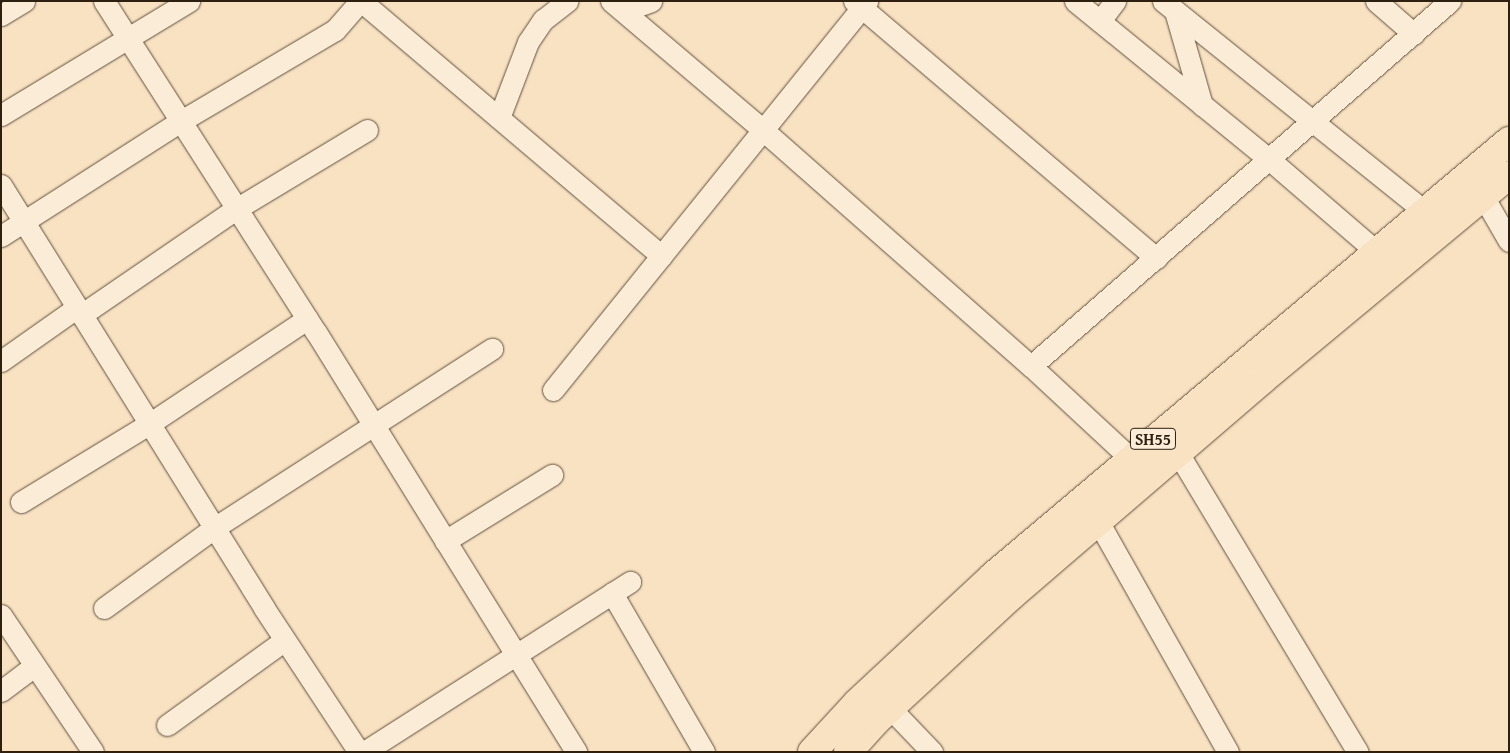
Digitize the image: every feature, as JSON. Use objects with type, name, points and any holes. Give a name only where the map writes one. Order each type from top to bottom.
[{"type":"main road","name":"SH55","points":[[848,752],[890,708],[1011,596],[1099,524],[1410,240],[1424,211],[1509,141]]},
{"type":"main road","name":"SH55","points":[[812,752],[858,702],[940,624],[1130,458],[1377,252],[1410,240],[1483,196],[1509,175]]},
{"type":"street","points":[[1,15],[24,1]]},
{"type":"street","points":[[104,1],[307,319],[371,425],[576,752]]},
{"type":"street","points":[[1,115],[126,37],[189,1]]},
{"type":"street","points":[[1,236],[181,121],[335,30],[361,1],[662,256]]},
{"type":"street","points":[[499,118],[528,42],[543,20],[567,1]]},
{"type":"street","points":[[617,6],[651,1]]},
{"type":"street","points":[[1075,1],[1270,160],[1377,252]]},
{"type":"street","points":[[1100,21],[1115,1]]},
{"type":"street","points":[[1376,1],[1414,34]]},
{"type":"street","points":[[1031,366],[1316,121],[1450,1]]},
{"type":"street","points":[[552,390],[763,130],[861,3],[1156,258]]},
{"type":"street","points":[[617,6],[763,130],[1031,366],[1130,458]]},
{"type":"street","points":[[1169,6],[1202,105]]},
{"type":"street","points":[[1169,6],[1316,121],[1424,211]]},
{"type":"street","points":[[1,361],[236,209],[367,130]]},
{"type":"street","points":[[1,185],[78,312],[214,528],[359,752]]},
{"type":"street","points":[[1483,196],[1509,242]]},
{"type":"street","points":[[21,502],[149,424],[307,319]]},
{"type":"street","points":[[104,608],[214,528],[371,425],[492,349]]},
{"type":"street","points":[[1178,453],[1358,752]]},
{"type":"street","points":[[445,541],[552,475]]},
{"type":"street","points":[[1099,524],[1228,752]]},
{"type":"street","points":[[364,752],[515,653],[630,582]]},
{"type":"street","points":[[612,593],[704,752]]},
{"type":"street","points":[[1,615],[93,752]]},
{"type":"street","points":[[167,725],[285,640]]},
{"type":"street","points":[[1,691],[34,666]]},
{"type":"street","points":[[890,708],[932,752]]}]
